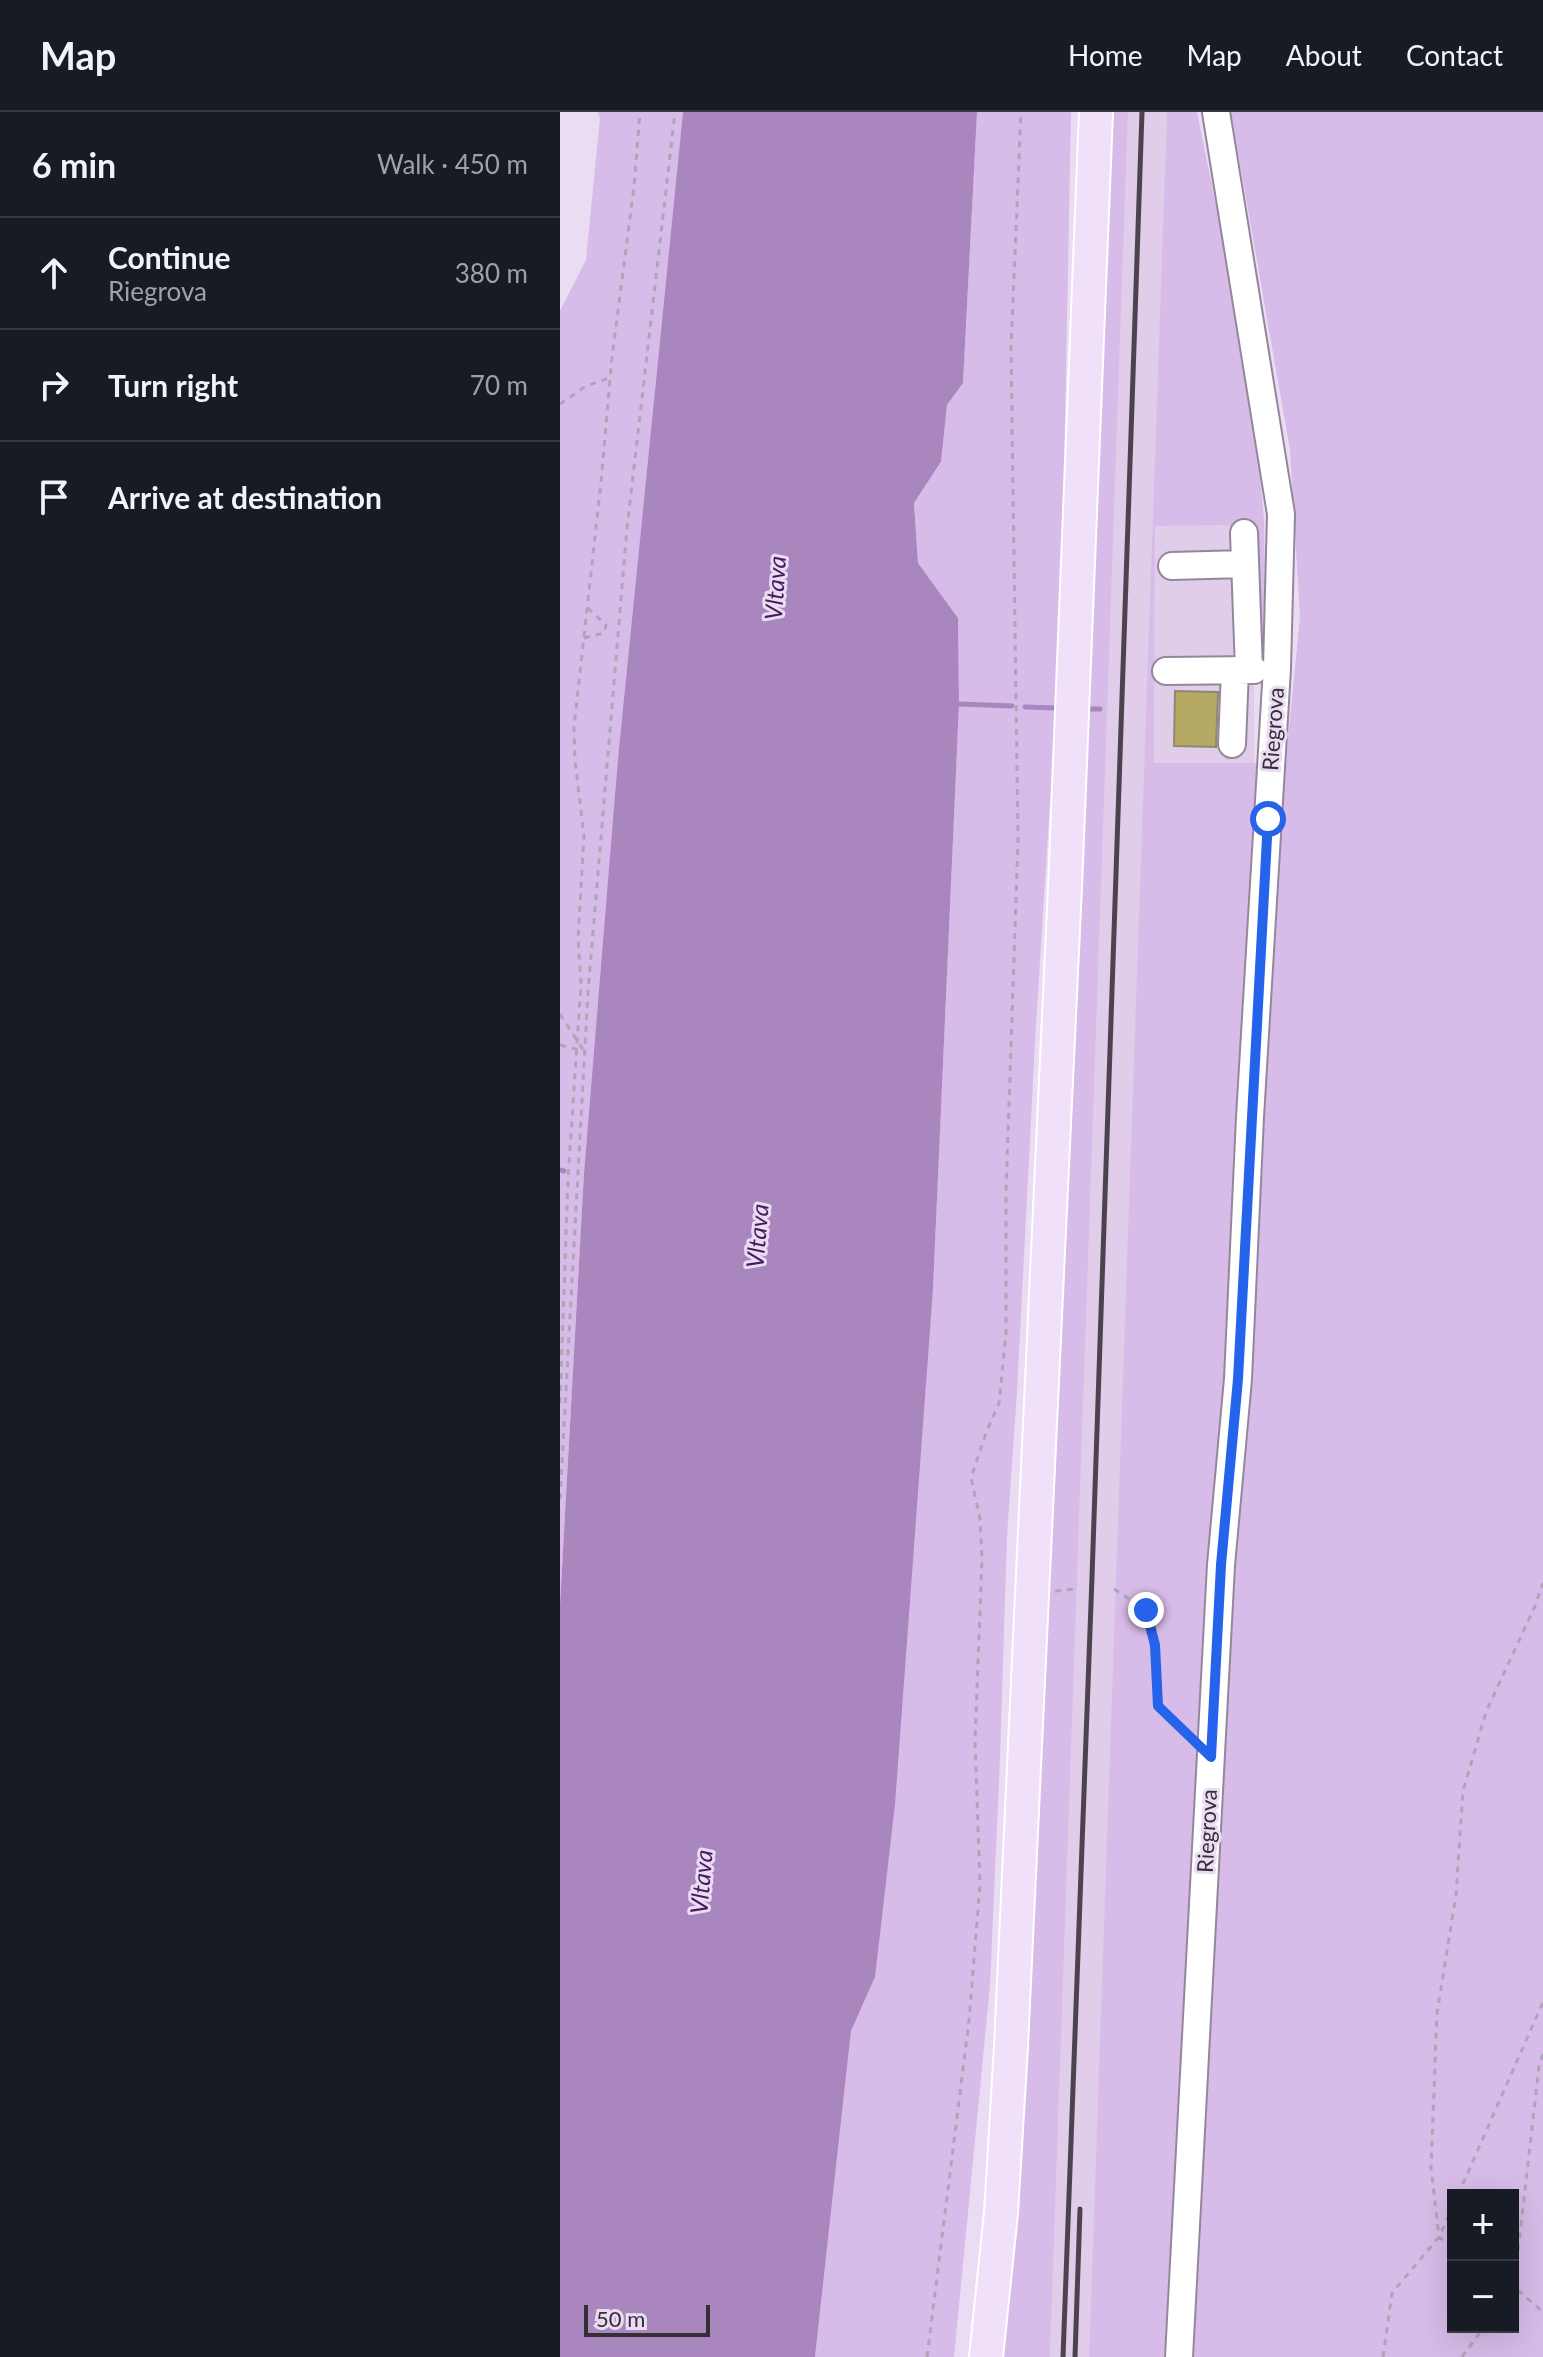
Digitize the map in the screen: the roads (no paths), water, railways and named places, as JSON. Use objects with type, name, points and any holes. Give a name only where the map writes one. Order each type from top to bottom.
[{"type":"main road","points":[[986,2357],[1001,2213],[1012,2030],[1064,903],[1096,112]]},
{"type":"street","name":"Riegrova","points":[[1179,2357],[1221,1565],[1238,1379],[1277,668],[1281,514],[1216,112]]},
{"type":"street","points":[[1232,744],[1246,670],[1244,533]]},
{"type":"street","points":[[1172,566],[1244,564]]},
{"type":"street","points":[[1166,671],[1246,670]]},
{"type":"water","name":"Vltava","points":[[683,112],[977,112],[963,383],[947,405],[941,462],[914,503],[918,563],[958,618],[959,704],[933,1289],[895,1804],[875,1977],[851,2031],[815,2357],[560,2357],[560,1604],[584,1173],[618,758]]},
{"type":"waterway","points":[[959,704],[1012,706]]},
{"type":"waterway","points":[[1025,707],[1056,708]]},
{"type":"waterway","points":[[1092,709],[1100,709]]},
{"type":"waterway","points":[[560,1170],[564,1171]]},
{"type":"railway","points":[[1063,2357],[1142,112]]},
{"type":"railway","points":[[1075,2357],[1080,2209]]}]
